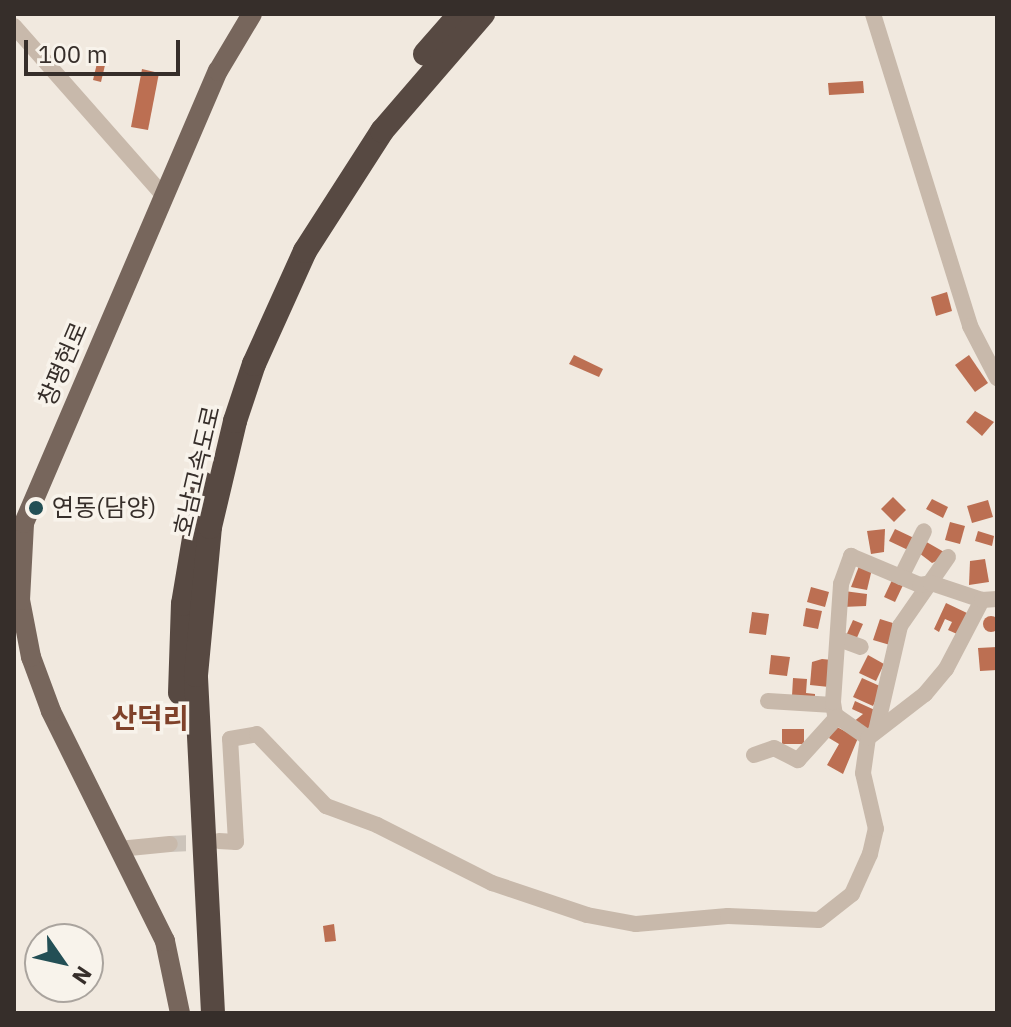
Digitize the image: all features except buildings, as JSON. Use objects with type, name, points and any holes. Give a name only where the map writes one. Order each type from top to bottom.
[{"type":"highway","name":"호남고속도로","points":[[198,1013],[180,660],[193,525],[206,473],[235,367],[291,245],[370,124],[460,14]]},
{"type":"highway","name":"호남고속도로","points":[[213,1013],[196,675],[210,527],[235,421],[275,313],[327,215],[382,131],[483,14]]},
{"type":"main road","name":"창평현로","points":[[180,1013],[165,941],[51,711],[31,657],[20,600],[19,522],[218,71],[252,14]]},
{"type":"street","points":[[873,14],[970,326],[997,378]]},
{"type":"street","points":[[14,26],[164,196]]},
{"type":"street","points":[[901,577],[924,531]]},
{"type":"street","points":[[754,755],[774,748],[798,760],[819,743],[835,711],[841,584],[851,556],[901,577],[990,599],[946,669],[925,694],[872,735]]},
{"type":"street","points":[[219,841],[236,842],[230,739],[257,734],[326,806],[377,825],[492,883],[587,915],[636,924],[728,916],[819,920],[852,894],[870,854],[876,829],[863,773],[900,626],[925,584],[948,557]]},
{"type":"street","points":[[839,639],[861,647]]},
{"type":"street","points":[[768,701],[835,711],[872,735]]},
{"type":"street","points":[[119,849],[170,844]]},
{"type":"tunnel","points":[[170,844],[213,842]]},
{"type":"place","name":"연동(담양)","points":[[36,508]]},
{"type":"district","name":"산덕리","points":[[150,718]]}]
